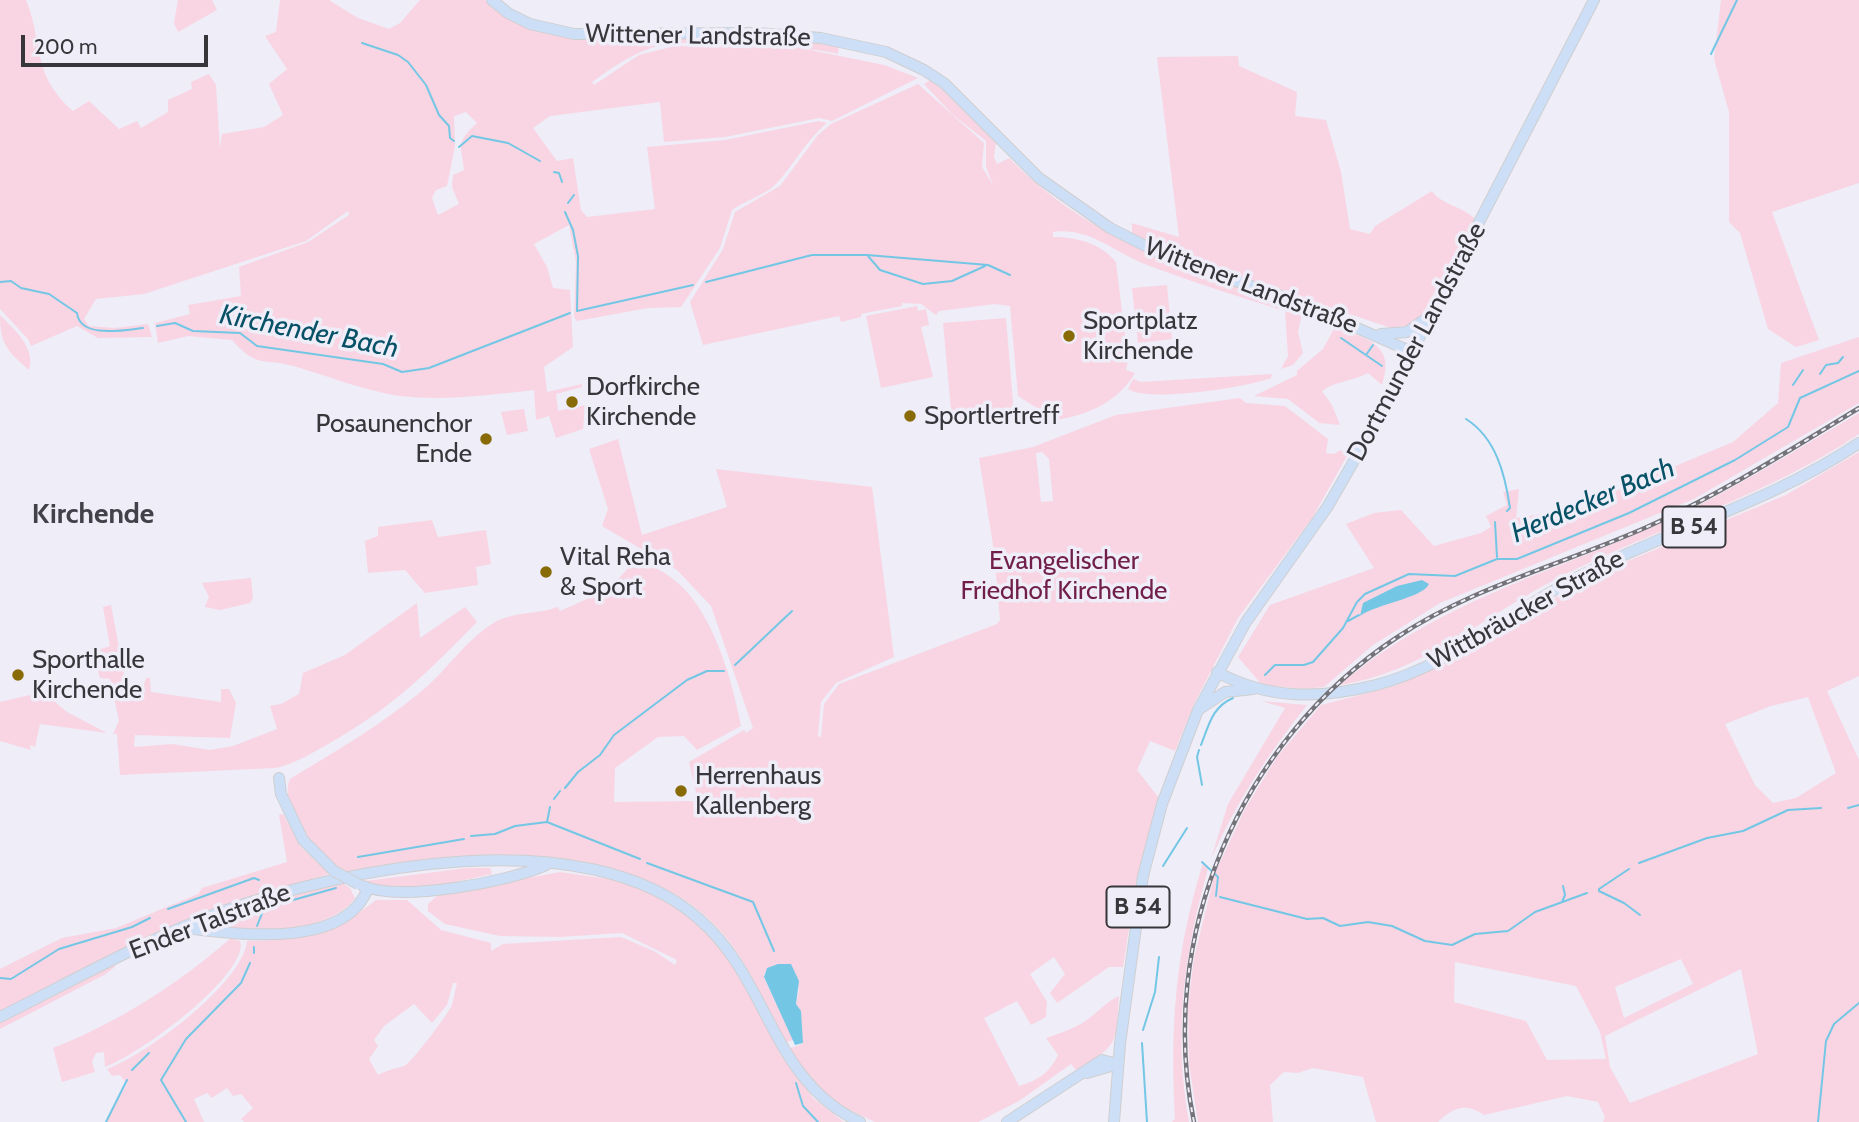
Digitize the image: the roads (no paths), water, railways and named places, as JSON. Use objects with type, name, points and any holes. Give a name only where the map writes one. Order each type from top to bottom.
[{"type":"main road","name":"Wittener Landstraße","points":[[492,0],[508,13],[530,24],[574,34],[757,33],[821,38],[886,52],[944,83],[1039,178],[1110,228],[1178,262],[1288,298],[1410,351]]},
{"type":"main road","name":"Dortmunder Landstraße","points":[[1217,672],[1246,622],[1328,506],[1370,433],[1410,351],[1594,0]]},
{"type":"main road","points":[[1375,334],[1407,332],[1428,318]]},
{"type":"main road","name":"Wittbräucker Straße","points":[[1217,672],[1256,689],[1282,695],[1312,696],[1398,679],[1444,657],[1573,579],[1783,488],[1859,443]]},
{"type":"main road","name":"B 54","points":[[1114,1122],[1134,932],[1152,838],[1198,710],[1217,672]]},
{"type":"main road","name":"Wittbräucker Straße","points":[[1198,710],[1225,692],[1256,689]]},
{"type":"main road","points":[[283,778],[279,787],[303,840],[334,871],[363,886],[393,893],[431,892],[528,872],[550,864]]},
{"type":"main road","name":"Ender Talstraße","points":[[0,1017],[214,915],[304,886],[378,871],[467,862],[550,864],[624,876],[675,900],[699,918],[721,940],[756,991],[795,1070],[820,1097],[860,1122]]},
{"type":"main road","points":[[184,928],[274,936],[333,921],[355,910],[363,886]]},
{"type":"main road","points":[[214,915],[222,924],[242,935]]},
{"type":"main road","points":[[1007,1122],[1082,1074],[1118,1064]]},
{"type":"water","points":[[1422,580],[1429,584],[1425,589],[1360,616],[1363,603],[1397,586]]},
{"type":"water","points":[[778,964],[791,964],[799,981],[796,1004],[801,1011],[803,1043],[795,1045],[764,977],[767,968]]},
{"type":"waterway","points":[[1711,54],[1737,0]]},
{"type":"waterway","points":[[362,43],[398,55],[408,62],[426,85],[439,115],[449,126],[450,138],[454,141]]},
{"type":"waterway","points":[[459,147],[472,136],[508,143],[540,161]]},
{"type":"waterway","points":[[554,172],[559,173],[562,182]]},
{"type":"waterway","points":[[568,203],[574,195]]},
{"type":"waterway","name":"Kirchender Bach","points":[[565,212],[573,230],[578,256],[577,311],[693,285]]},
{"type":"waterway","name":"Kirchender Bach","points":[[706,282],[812,255],[867,255],[988,265],[1010,275]]},
{"type":"waterway","points":[[868,256],[880,270],[923,284],[952,281],[985,266]]},
{"type":"waterway","name":"Kirchender Bach","points":[[0,282],[11,281],[21,288],[49,294],[77,313],[80,321],[94,330],[143,328]]},
{"type":"waterway","name":"Kirchender Bach","points":[[157,326],[175,323],[193,331],[240,333],[257,346],[383,364],[402,372],[429,368],[570,313]]},
{"type":"waterway","name":"Kirchender Bach","points":[[1341,338],[1382,366]]},
{"type":"waterway","points":[[1366,355],[1373,345]]},
{"type":"waterway","points":[[1820,374],[1826,365],[1838,363],[1843,357]]},
{"type":"waterway","points":[[1793,385],[1803,370]]},
{"type":"waterway","name":"Herdecker Bach","points":[[1265,675],[1275,665],[1304,665],[1313,662],[1343,628],[1357,602],[1365,594],[1409,574],[1455,576],[1497,559],[1517,559],[1629,513],[1735,460],[1788,427],[1800,398],[1859,371]]},
{"type":"waterway","name":"Kirchender Bach","points":[[1466,419],[1485,436],[1497,458],[1508,495],[1510,508],[1507,511]]},
{"type":"waterway","name":"Kirchender Bach","points":[[1495,522],[1497,557]]},
{"type":"waterway","points":[[735,665],[792,611]]},
{"type":"waterway","points":[[1348,621],[1359,615]]},
{"type":"waterway","points":[[565,788],[578,772],[600,755],[614,735],[687,680],[707,671],[724,671]]},
{"type":"waterway","name":"Herdecker Bach","points":[[1201,745],[1220,706],[1233,698]]},
{"type":"waterway","name":"Herdecker Bach","points":[[1199,750],[1197,757],[1202,785]]},
{"type":"waterway","points":[[554,799],[560,791]]},
{"type":"waterway","points":[[1848,808],[1859,805]]},
{"type":"waterway","points":[[547,822],[550,807]]},
{"type":"waterway","points":[[1639,863],[1707,838],[1743,831],[1788,810],[1821,808]]},
{"type":"waterway","points":[[471,836],[495,834],[515,826],[547,822],[640,859]]},
{"type":"waterway","name":"Herdecker Bach","points":[[1163,866],[1187,828]]},
{"type":"waterway","points":[[358,857],[464,839]]},
{"type":"waterway","points":[[1202,862],[1218,877],[1216,896]]},
{"type":"waterway","points":[[647,863],[753,902],[774,951]]},
{"type":"waterway","points":[[1629,869],[1599,891],[1624,903],[1640,915]]},
{"type":"waterway","points":[[168,909],[254,878],[259,880]]},
{"type":"waterway","points":[[1562,902],[1565,895],[1563,886]]},
{"type":"waterway","points":[[257,926],[263,911],[268,907],[336,888]]},
{"type":"waterway","points":[[1220,897],[1307,919],[1323,918],[1340,926],[1368,922],[1392,926],[1425,941],[1452,945],[1475,934],[1508,931],[1535,912],[1587,893]]},
{"type":"waterway","points":[[0,978],[11,979],[59,949],[132,927],[150,918]]},
{"type":"waterway","points":[[254,947],[254,953]]},
{"type":"waterway","name":"Herdecker Bach","points":[[1143,1030],[1155,992],[1159,957]]},
{"type":"waterway","points":[[186,1122],[161,1080],[186,1039],[241,983],[250,963]]},
{"type":"waterway","points":[[1818,1122],[1826,1041],[1834,1024],[1859,1003]]},
{"type":"waterway","name":"Herdecker Bach","points":[[1142,1043],[1147,1122]]},
{"type":"waterway","points":[[132,1070],[149,1053]]},
{"type":"waterway","points":[[106,1122],[127,1080]]},
{"type":"waterway","points":[[796,1083],[803,1106],[818,1122]]},
{"type":"railway","points":[[1194,1122],[1185,1053],[1187,983],[1200,915],[1222,850],[1253,788],[1293,732],[1341,681],[1396,638],[1425,620],[1487,590],[1675,514],[1755,471],[1859,408]]},
{"type":"place","name":"Sportplatz Kirchende","points":[[1069,336]]},
{"type":"place","name":"Dorfkirche Kirchende","points":[[572,402]]},
{"type":"place","name":"Sportlertreff","points":[[910,416]]},
{"type":"place","name":"Posaunenchor Ende","points":[[486,439]]},
{"type":"place","name":"Vital Reha & Sport","points":[[546,572]]},
{"type":"place","name":"Sporthalle Kirchende","points":[[18,675]]},
{"type":"place","name":"Herrenhaus Kallenberg","points":[[681,791]]},
{"type":"district","name":"Kirchende","points":[[93,515]]},
{"type":"park label","name":"Evangelischer Friedhof Kirchende","points":[[1064,576]]}]
